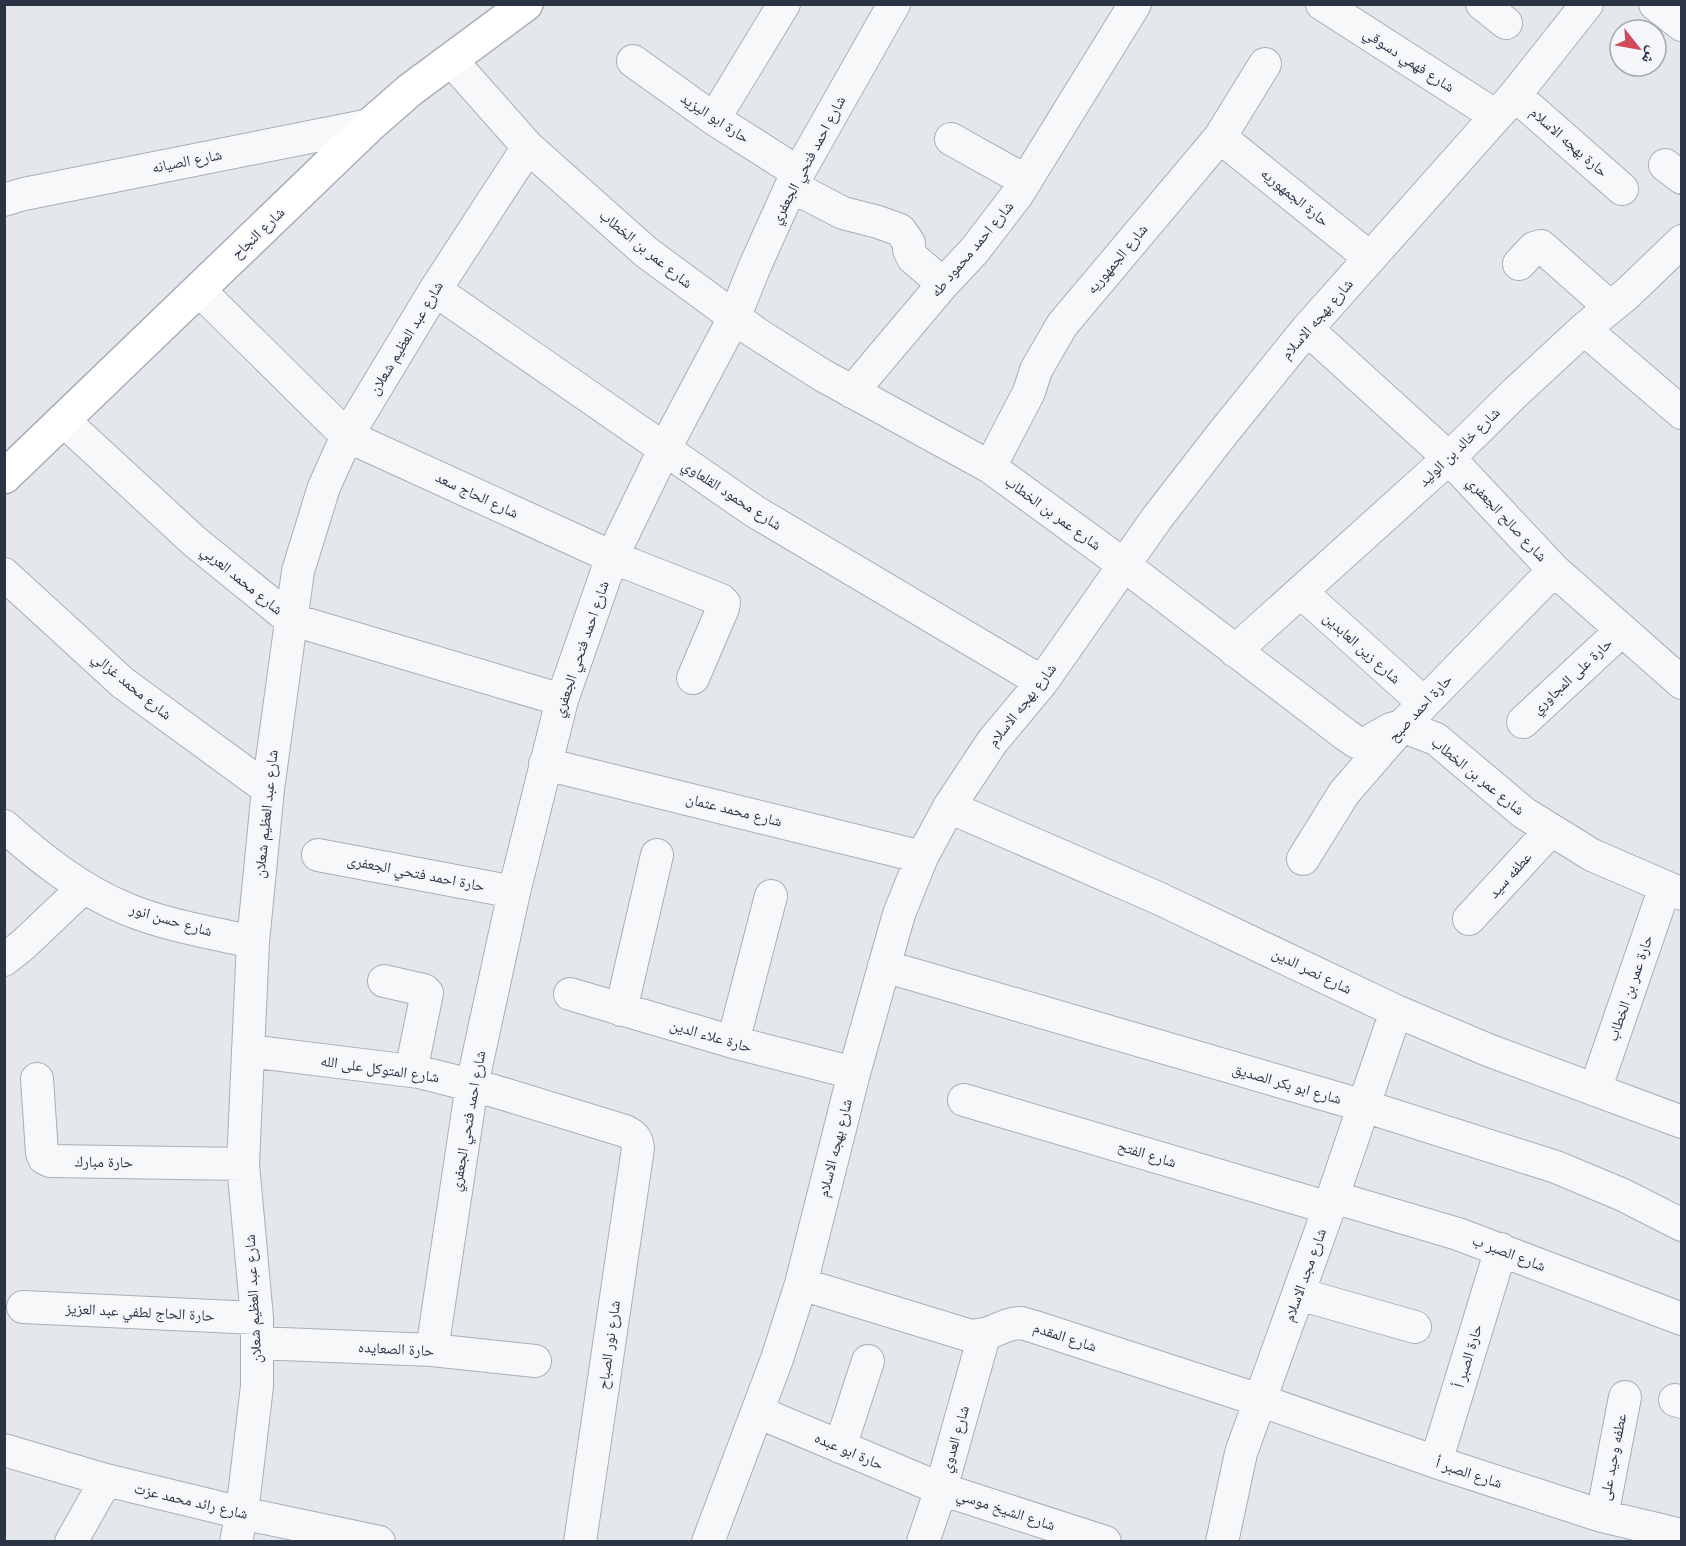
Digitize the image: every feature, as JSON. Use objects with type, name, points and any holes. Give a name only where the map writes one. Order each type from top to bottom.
[{"type":"street","name":"شارع النجاح","points":[[4,477],[370,125],[410,90],[526,4]]},
{"type":"street","points":[[714,119],[784,4]]},
{"type":"street","name":"شارع احمد فتحي الجعفري","points":[[432,1350],[472,1085],[514,892],[562,700],[612,557],[664,450],[734,318],[795,179],[894,4]]},
{"type":"street","name":"شارع احمد محمود طه","points":[[852,392],[943,284],[974,251],[1026,181],[1135,4]]},
{"type":"street","name":"شارع فهمي دسوقي","points":[[1322,4],[1506,105]]},
{"type":"street","points":[[1482,4],[1506,23]]},
{"type":"street","name":"شارع بهجه الاسلام","points":[[708,1542],[758,1412],[801,1284],[854,1073],[899,914],[922,857],[949,807],[992,742],[1042,682],[1124,565],[1215,442],[1307,329],[1506,105],[1587,4]]},
{"type":"street","points":[[1655,4],[1682,25]]},
{"type":"street","name":"شارع عمر بن الخطاب","points":[[451,60],[528,147],[646,252],[734,318],[822,375],[990,467],[1124,565],[1356,742],[1366,743],[1391,729],[1402,726],[1436,739],[1524,813],[1592,855],[1673,890]]},
{"type":"street","name":"حارة ابو اليزيد","points":[[633,61],[843,213],[900,230],[909,243],[909,250],[913,258],[943,284]]},
{"type":"street","name":"شارع الجمهوريه","points":[[990,467],[1029,392],[1040,362],[1062,325],[1220,136],[1265,64]]},
{"type":"street","name":"حارة بهجه الاسلام","points":[[1506,105],[1622,189]]},
{"type":"street","name":"شارع الصيانه","points":[[4,200],[24,194],[370,125]]},
{"type":"street","name":"حارة الجمهوريه","points":[[1220,136],[1370,258]]},
{"type":"street","points":[[951,139],[1026,181]]},
{"type":"street","name":"شارع عبد العظيم شعلان","points":[[239,1527],[257,1386],[257,1330],[243,1164],[253,942],[268,789],[298,571],[324,487],[347,436],[435,290],[528,147]]},
{"type":"street","name":"شارع خالد بن الوليد","points":[[1235,651],[1449,458],[1584,329],[1635,286],[1682,241]]},
{"type":"street","points":[[1519,264],[1534,248],[1541,246],[1610,307]]},
{"type":"street","name":"شارع الحاج سعد","points":[[200,290],[347,436],[612,557],[722,600],[724,603],[693,678]]},
{"type":"street","name":"شارع محمود القلعاوي","points":[[435,290],[754,511],[1042,682]]},
{"type":"street","name":"شارع صالح الجعفري","points":[[1307,329],[1449,458],[1554,570],[1682,683]]},
{"type":"street","points":[[1584,329],[1682,413]]},
{"type":"street","name":"شارع محمد العربي","points":[[64,421],[194,541],[290,619],[562,700]]},
{"type":"street","name":"حارة احمد صبح","points":[[1303,859],[1344,793],[1402,726],[1554,570]]},
{"type":"street","name":"شارع محمد غزالي","points":[[4,574],[123,682],[268,789]]},
{"type":"street","name":"شارع زين العابدين","points":[[1301,592],[1424,703]]},
{"type":"street","name":"حارة على المجاوري","points":[[1523,722],[1621,631]]},
{"type":"street","name":"شارع محمد عثمان","points":[[545,764],[922,857]]},
{"type":"street","name":"شارع نصر الدين","points":[[949,807],[1158,898],[1396,1011],[1488,1050],[1682,1122]]},
{"type":"street","name":"شارع حسن انور","points":[[4,826],[40,859],[83,888],[129,910],[179,926],[253,942]]},
{"type":"street","name":"عطفه سيد","points":[[1469,919],[1551,830]]},
{"type":"street","name":"حارة احمد فتحي الجعفرى","points":[[318,855],[514,892]]},
{"type":"street","points":[[621,1010],[657,855]]},
{"type":"street","points":[[4,960],[83,888]]},
{"type":"street","name":"حارة عمر بن الخطاب","points":[[1595,1090],[1673,890]]},
{"type":"street","points":[[733,1042],[771,896]]},
{"type":"street","name":"شارع ابو بكر الصديق","points":[[884,966],[1364,1107],[1556,1167],[1623,1195],[1682,1226]]},
{"type":"street","points":[[384,981],[424,990],[427,993],[411,1071]]},
{"type":"street","name":"حارة علاء الدين","points":[[570,994],[733,1042],[854,1073]]},
{"type":"street","name":"شارع مجد الاسلام","points":[[1222,1542],[1241,1454],[1331,1203],[1396,1011]]},
{"type":"street","name":"شارع المتوكل على الله","points":[[248,1051],[411,1071],[472,1085],[625,1131],[637,1140],[638,1148]]},
{"type":"street","name":"حارة مبارك","points":[[37,1079],[44,1158],[50,1161],[243,1164]]},
{"type":"street","name":"شارع الفتح","points":[[964,1100],[1331,1203]]},
{"type":"street","name":"شارع نور الصباح","points":[[580,1542],[638,1148]]},
{"type":"street","name":"شارع الصبر ب","points":[[1331,1203],[1458,1234],[1682,1319]]},
{"type":"street","name":"حارة الصبر أ","points":[[1436,1462],[1501,1250]]},
{"type":"street","points":[[801,1284],[968,1335],[984,1336]]},
{"type":"street","points":[[1299,1294],[1415,1327]]},
{"type":"street","name":"حارة الحاج لطفي عبد العزيز","points":[[23,1306],[257,1330]]},
{"type":"street","name":"شارع المقدم","points":[[984,1336],[1007,1326],[1021,1323],[1259,1400]]},
{"type":"street","name":"حارة الصعايده","points":[[257,1330],[535,1361]]},
{"type":"street","name":"شارع العدوي","points":[[923,1542],[941,1489],[984,1336]]},
{"type":"street","points":[[840,1447],[868,1361]]},
{"type":"street","name":"عطفه وحيد على","points":[[1602,1516],[1625,1397]]},
{"type":"street","name":"شارع الصبر أ","points":[[1259,1400],[1436,1462],[1602,1516],[1682,1535]]},
{"type":"street","name":"حارة ابو عبده","points":[[758,1412],[941,1489]]},
{"type":"street","name":"شارع رائد محمد عزت","points":[[4,1450],[106,1480],[239,1527],[379,1542]]},
{"type":"street","points":[[71,1542],[106,1480]]},
{"type":"street","name":"شارع الشيخ موسي","points":[[941,1489],[1105,1542]]}]
